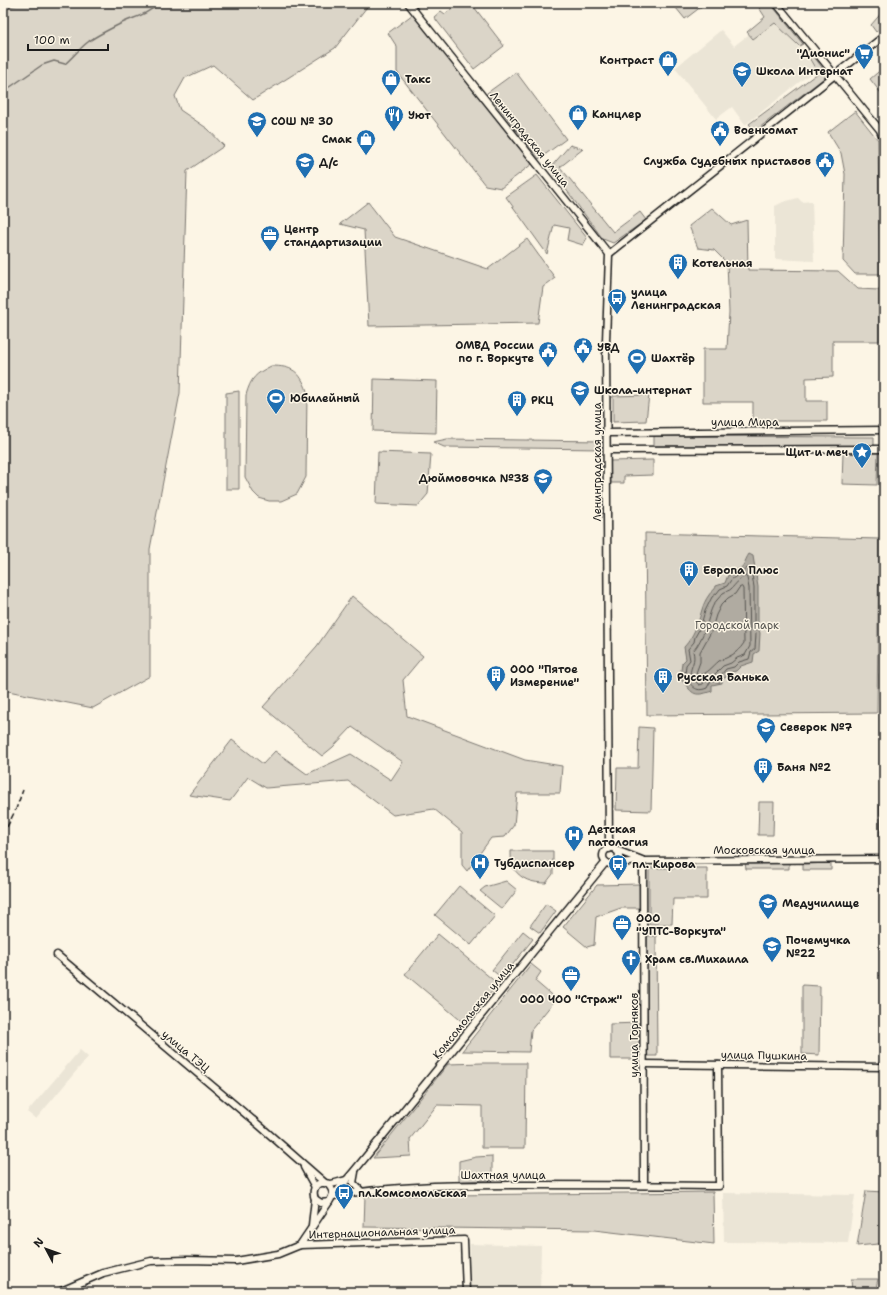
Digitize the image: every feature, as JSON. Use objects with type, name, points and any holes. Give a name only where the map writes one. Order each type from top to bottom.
[{"type":"street","name":"Ленинградская улица","points":[[408,3],[609,254],[606,340],[609,849]]},
{"type":"street","points":[[776,3],[880,130],[884,140]]},
{"type":"street","points":[[609,254],[884,36]]},
{"type":"street","name":"улица Мира","points":[[606,433],[884,430]]},
{"type":"street","points":[[607,450],[884,449]]},
{"type":"street","points":[[884,675],[884,1067]]},
{"type":"street","points":[[609,849],[616,850],[619,858],[615,863],[612,864],[604,860],[604,854],[609,849]]},
{"type":"street","name":"Московская улица","points":[[616,850],[644,861]]},
{"type":"street","name":"Московская улица","points":[[615,863],[644,861],[884,859]]},
{"type":"street","name":"улица Горняков","points":[[644,861],[644,1185]]},
{"type":"street","name":"Комсомольская улица","points":[[333,1196],[606,862]]},
{"type":"street","name":"улица ТЭЦ","points":[[57,955],[257,1123],[326,1184]]},
{"type":"street","name":"улица Пушкина","points":[[644,1064],[884,1067]]},
{"type":"street","name":"Шахтная улица","points":[[333,1196],[387,1188],[454,1185],[720,1186],[718,1065]]},
{"type":"street","points":[[302,1164],[315,1187]]},
{"type":"street","points":[[355,1170],[353,1183],[361,1191]]},
{"type":"street","points":[[312,1226],[315,1199],[313,1193],[315,1187],[319,1184],[347,1180]]},
{"type":"street","points":[[59,1292],[103,1273],[151,1261],[236,1261],[278,1254],[300,1245],[333,1196],[333,1189],[326,1184]]},
{"type":"street","points":[[315,1199],[321,1203],[329,1202]]},
{"type":"street","name":"Интернациональная улица","points":[[300,1245],[464,1240],[466,1292]]},
{"type":"shaded area","name":"Школа Интернат","points":[[773,16],[816,69],[745,125],[732,107],[716,119],[675,68],[721,30],[734,46]]},
{"type":"shaded area","points":[[798,198],[802,202],[812,201],[814,261],[775,259],[775,206]]},
{"type":"shaded area","points":[[80,1050],[88,1057],[36,1119],[27,1112]]},
{"type":"shaded area","points":[[723,1193],[855,1195],[848,1243],[724,1242]]},
{"type":"shaded area","points":[[470,1244],[541,1246],[540,1292],[468,1292]]},
{"type":"green space","points":[[22,3],[370,3],[335,48],[253,100],[213,65],[185,78],[175,96],[180,110],[208,129],[224,146],[187,171],[180,393],[150,549],[150,676],[93,708],[3,690],[3,9]]},
{"type":"green space","points":[[459,3],[471,3],[504,46],[474,69],[434,17],[441,11],[445,14]]},
{"type":"green space","points":[[672,3],[706,3],[685,19]]},
{"type":"green space","points":[[756,3],[770,3],[803,44],[799,46],[775,23],[753,39],[747,32],[765,17]]},
{"type":"green space","points":[[884,10],[884,25],[876,32],[871,25]]},
{"type":"green space","points":[[413,14],[532,164],[501,188],[485,185],[397,72],[397,47],[388,33]]},
{"type":"green space","points":[[808,49],[828,75],[755,131],[749,124],[818,73],[805,51]]},
{"type":"green space","points":[[884,67],[884,97],[870,79]]},
{"type":"green space","points":[[516,72],[566,139],[539,159],[487,93]]},
{"type":"green space","points":[[855,111],[878,140],[880,274],[855,274],[843,261],[845,174],[841,153],[828,132]]},
{"type":"green space","points":[[570,145],[583,149],[560,167],[613,232],[640,212],[646,220],[613,243],[603,239],[550,168]]},
{"type":"green space","points":[[537,175],[587,238],[583,245],[567,240],[569,228],[554,225],[547,254],[506,197]]},
{"type":"green space","points":[[368,202],[395,237],[488,269],[527,239],[555,278],[543,287],[538,323],[369,326],[364,230],[340,224]]},
{"type":"green space","points":[[712,208],[731,225],[747,220],[748,270],[838,271],[858,289],[879,290],[879,341],[833,341],[833,377],[806,378],[806,401],[827,401],[827,421],[753,421],[753,402],[703,402],[703,349],[727,349],[729,312],[727,263],[714,250],[698,248],[689,226]]},
{"type":"green space","name":"Юбилейный","points":[[271,366],[284,367],[294,371],[298,374],[307,391],[306,477],[297,494],[281,501],[269,501],[259,498],[253,492],[245,477],[246,395],[254,377]]},
{"type":"green space","points":[[374,379],[437,381],[436,433],[373,431]]},
{"type":"green space","points":[[239,391],[239,489],[226,489],[226,393]]},
{"type":"green space","points":[[649,395],[646,421],[613,422],[613,396]]},
{"type":"green space","points":[[654,436],[874,437],[874,446],[654,446]]},
{"type":"green space","points":[[447,439],[603,441],[602,449],[444,447],[433,442]]},
{"type":"green space","points":[[378,452],[431,454],[428,494],[418,506],[376,504]]},
{"type":"green space","points":[[843,453],[878,453],[877,485],[842,484]]},
{"type":"green space","points":[[653,460],[653,475],[624,476],[624,483],[611,483],[610,461]]},
{"type":"green space","name":"Городской парк","points":[[645,533],[879,539],[877,713],[647,715]]},
{"type":"green space","points":[[352,596],[423,656],[403,680],[407,716],[525,760],[562,766],[560,793],[517,793],[514,825],[505,837],[491,838],[467,871],[462,865],[462,832],[434,809],[393,815],[348,781],[266,788],[248,777],[230,801],[189,795],[232,740],[263,764],[275,751],[307,774],[351,754],[391,780],[403,762],[352,727],[322,756],[263,707],[317,646]]},
{"type":"green space","points":[[639,727],[653,728],[651,811],[616,810],[617,768],[638,768]]},
{"type":"green space","points":[[759,802],[774,802],[773,835],[758,835]]},
{"type":"green space","points":[[511,851],[553,851],[553,874],[546,883],[523,878],[513,867],[511,861]]},
{"type":"green space","points":[[745,863],[789,863],[789,869],[746,869]]},
{"type":"green space","points":[[831,863],[831,870],[803,870],[803,864]]},
{"type":"green space","points":[[649,868],[707,868],[707,899],[673,899],[672,924],[649,924]]},
{"type":"green space","points":[[506,881],[517,890],[502,909],[480,891],[485,887]]},
{"type":"green space","points":[[640,884],[640,908],[621,908],[596,917],[594,945],[587,947],[563,927],[597,885]]},
{"type":"green space","points":[[459,886],[495,916],[471,945],[435,915]]},
{"type":"green space","points":[[546,904],[556,911],[540,933],[530,926]]},
{"type":"green space","points":[[523,931],[533,939],[502,978],[492,970]]},
{"type":"green space","points":[[438,934],[498,984],[465,1024],[405,974]]},
{"type":"green space","points":[[647,936],[656,936],[657,1056],[647,1056]]},
{"type":"green space","points":[[531,964],[541,972],[535,981],[556,999],[531,1030],[529,1052],[462,1051]]},
{"type":"green space","points":[[802,985],[820,986],[819,1055],[802,1054]]},
{"type":"green space","points":[[639,1023],[639,1059],[610,1059],[610,1024]]},
{"type":"green space","points":[[526,1063],[525,1148],[482,1148],[482,1106],[437,1105],[410,1139],[411,1156],[373,1158],[448,1064]]},
{"type":"green space","points":[[492,1156],[492,1180],[459,1181],[459,1161],[476,1157]]},
{"type":"green space","points":[[866,1191],[884,1192],[884,1242],[857,1246]]},
{"type":"green space","points":[[713,1192],[714,1244],[594,1230],[364,1227],[365,1196]]},
{"type":"green space","points":[[851,1279],[878,1279],[875,1292],[852,1292]]},
{"type":"water","points":[[749,554],[753,556],[758,587],[758,628],[760,633],[759,651],[754,654],[753,662],[741,666],[736,671],[728,673],[728,676],[722,679],[722,683],[712,685],[712,691],[700,694],[693,693],[680,678],[682,663],[686,659],[684,647],[690,640],[705,602],[710,594],[716,586],[725,583],[728,575],[731,575],[736,570],[741,568]]},
{"type":"waterway","points":[[3,92],[42,65],[54,61],[65,64],[91,40],[118,25],[144,14],[159,3]]},
{"type":"railway","points":[[3,835],[16,809],[23,790]]},
{"type":"place","name":"\"Дионис\"","points":[[864,70]]},
{"type":"place","name":"Контраст","points":[[668,77]]},
{"type":"place","name":"Школа Интернат","points":[[742,88]]},
{"type":"place","name":"Такс","points":[[391,96]]},
{"type":"place","name":"Канцлер","points":[[578,131]]},
{"type":"place","name":"Уют","points":[[394,132]]},
{"type":"place","name":"СОШ № 30","points":[[257,138]]},
{"type":"place","name":"Военкомат","points":[[720,147]]},
{"type":"place","name":"Смак","points":[[366,156]]},
{"type":"place","name":"Служба Судебных приставов","points":[[825,178]]},
{"type":"place","name":"Д/с","points":[[305,179]]},
{"type":"place","name":"Центр стандартизации","points":[[270,252]]},
{"type":"place","name":"Котельная","points":[[678,280]]},
{"type":"place","name":"улица Ленинградская","points":[[617,315]]},
{"type":"place","name":"УВД","points":[[583,364]]},
{"type":"place","name":"ОМВД России по г. Воркуте","points":[[548,368]]},
{"type":"place","name":"Шахтёр","points":[[637,375]]},
{"type":"place","name":"Школа-интернат","points":[[580,407]]},
{"type":"place","name":"Юбилейный","points":[[276,415]]},
{"type":"place","name":"РКЦ","points":[[517,417]]},
{"type":"place","name":"Щит и меч","points":[[862,469]]},
{"type":"place","name":"Дюймовочка №38","points":[[543,495]]},
{"type":"place","name":"Европа Плюс","points":[[689,587]]},
{"type":"place","name":"ООО \"Пятое Измерение\"","points":[[496,692]]},
{"type":"place","name":"Русская Банька","points":[[663,694]]},
{"type":"place","name":"Северок №7","points":[[766,744]]},
{"type":"place","name":"Баня №2","points":[[763,784]]},
{"type":"place","name":"Детская патология","points":[[574,852]]},
{"type":"place","name":"Тубдиспансер","points":[[480,880]]},
{"type":"place","name":"пл. Кирова","points":[[618,881]]},
{"type":"place","name":"Медучилище","points":[[768,920]]},
{"type":"place","name":"ООО \"УПТС-Воркута\"","points":[[622,941]]},
{"type":"place","name":"Почемучка №22","points":[[772,963]]},
{"type":"place","name":"Храм св.Михаила","points":[[631,976]]},
{"type":"place","name":"ООО ЧОО \"Страж\"","points":[[571,992]]},
{"type":"place","name":"пл.Комсомольская","points":[[344,1210]]}]
